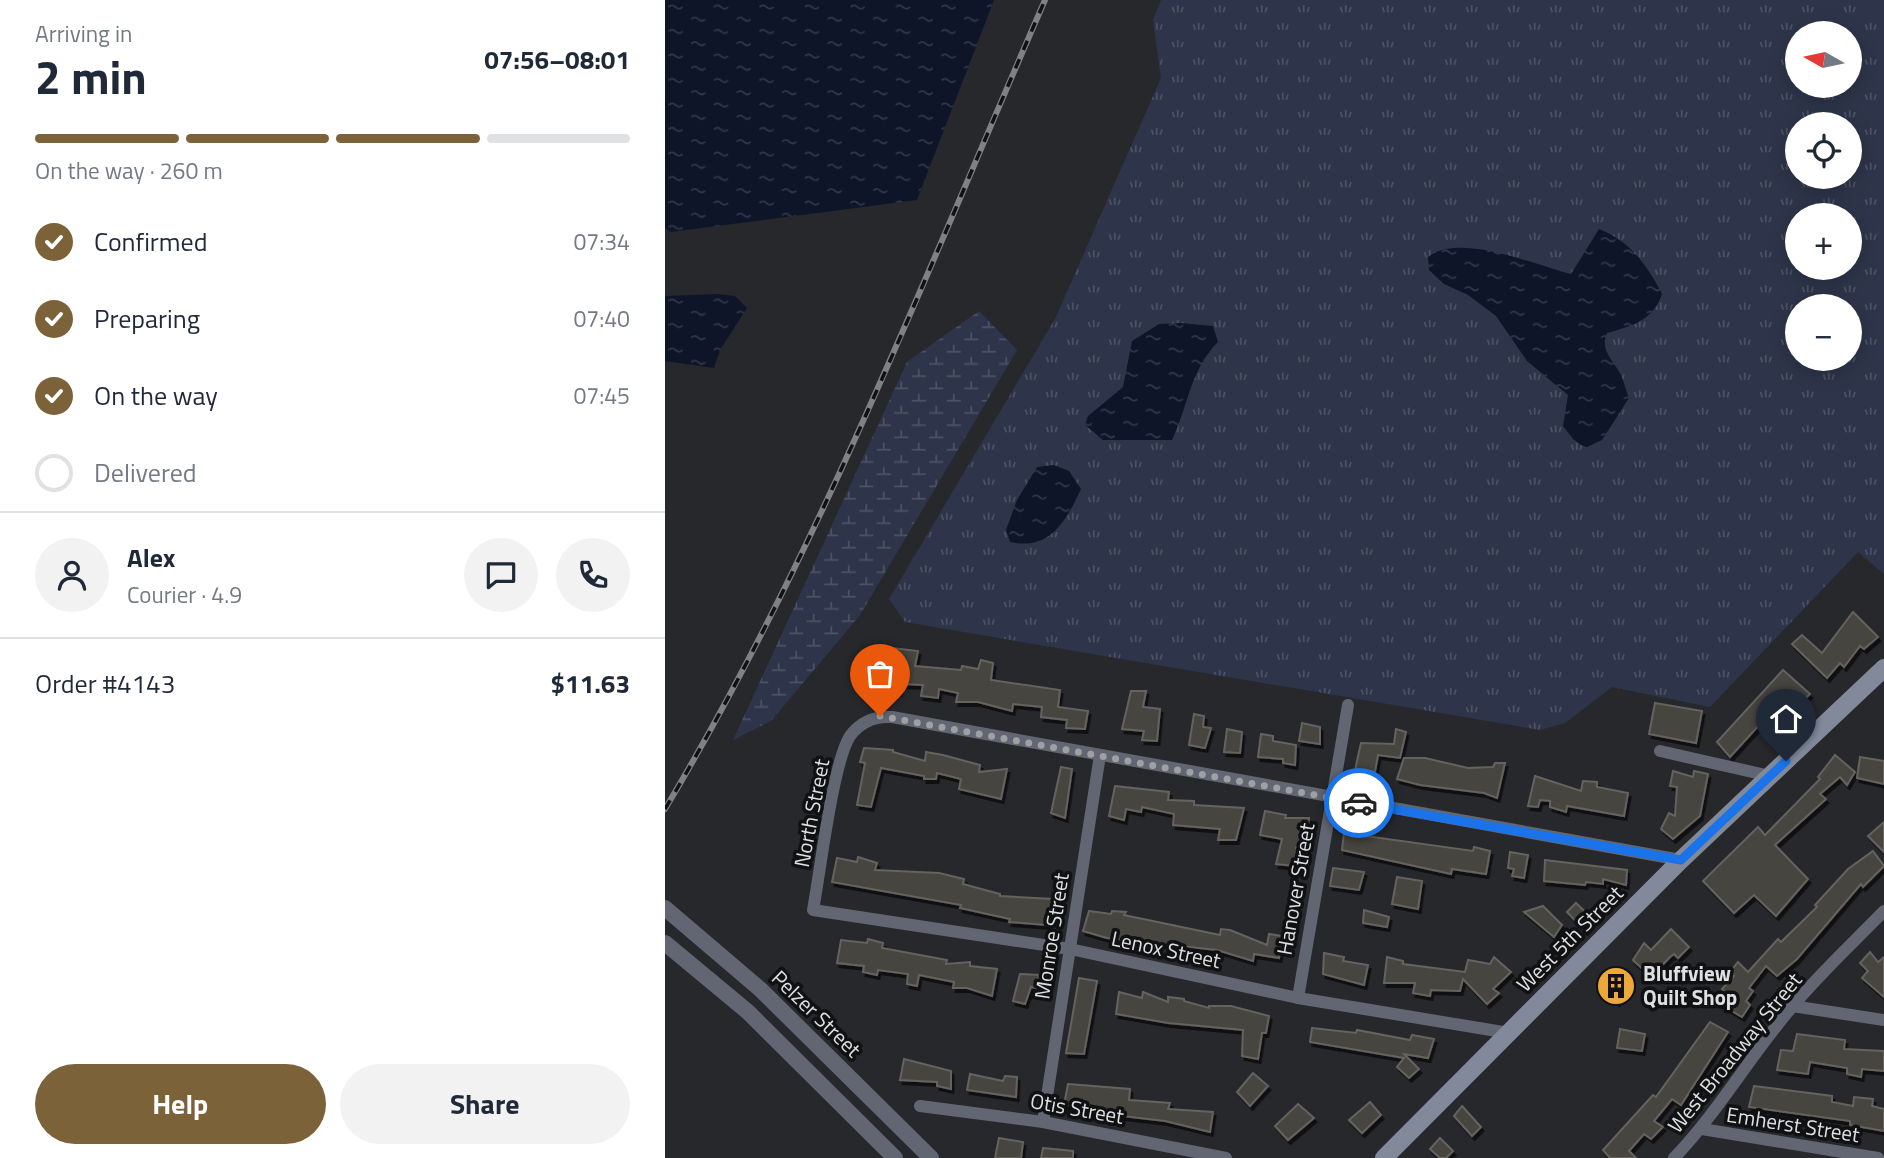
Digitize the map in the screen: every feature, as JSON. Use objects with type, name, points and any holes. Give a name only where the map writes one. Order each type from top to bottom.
[{"type":"main road","name":"West 5th Street","points":[[1384,1158],[1681,860],[1884,668]]},
{"type":"street","name":"Hanover Street","points":[[1298,998],[1348,705]]},
{"type":"street","name":"North Street","points":[[813,910],[840,765],[849,738],[858,727],[880,716],[892,717],[1100,755]]},
{"type":"street","points":[[1660,751],[1770,776]]},
{"type":"street","points":[[1100,755],[1681,860]]},
{"type":"street","name":"Monroe Street","points":[[1043,1122],[1100,755]]},
{"type":"street","name":"Pelzer Street","points":[[665,908],[761,990],[931,1158]]},
{"type":"street","name":"Lenox Street","points":[[813,910],[1070,949],[1298,998],[1509,1033]]},
{"type":"street","name":"West Broadway Street","points":[[1674,1158],[1702,1129],[1746,1065],[1792,1006],[1884,911]]},
{"type":"street","points":[[665,943],[748,1012],[895,1158]]},
{"type":"street","points":[[1792,1006],[1884,1020]]},
{"type":"street","name":"Otis Street","points":[[919,1106],[1043,1122],[1226,1158]]},
{"type":"street","name":"Emherst Street","points":[[1702,1129],[1878,1158]]},
{"type":"green space","points":[[1161,0],[1884,0],[1884,574],[1858,552],[1710,707],[1612,687],[1565,723],[1540,730],[905,622],[889,599],[1055,319],[1161,78],[1153,20]]},
{"type":"green space","points":[[979,311],[1017,350],[860,615],[771,721],[733,740],[907,362]]},
{"type":"water","points":[[665,0],[994,0],[917,200],[671,232],[665,228]]},
{"type":"water","points":[[1599,229],[1620,240],[1637,255],[1662,294],[1653,310],[1641,321],[1607,333],[1606,350],[1621,375],[1629,398],[1602,440],[1585,448],[1573,439],[1563,426],[1568,395],[1527,361],[1496,316],[1468,295],[1444,284],[1429,270],[1428,257],[1442,250],[1477,249],[1571,274]]},
{"type":"water","points":[[665,296],[735,296],[747,308],[720,350],[714,368],[665,361]]},
{"type":"water","points":[[1159,324],[1213,326],[1218,342],[1201,364],[1172,440],[1103,440],[1085,425],[1088,416],[1123,387],[1132,341]]},
{"type":"water","points":[[1054,465],[1069,471],[1081,489],[1069,512],[1055,531],[1046,538],[1024,544],[1010,542],[1006,530],[1017,500],[1037,467]]},
{"type":"building","points":[[1853,612],[1878,637],[1864,649],[1860,646],[1844,667],[1840,663],[1827,678],[1792,644],[1802,635],[1822,653]]},
{"type":"building","points":[[892,648],[918,651],[915,666],[961,670],[962,666],[978,669],[981,660],[993,663],[991,680],[1060,690],[1058,707],[1088,711],[1085,729],[1066,728],[1067,720],[1041,717],[1042,707],[1013,704],[1012,711],[978,702],[956,702],[958,693],[939,689],[938,698],[921,696],[923,685],[902,684],[899,692],[885,690]]},
{"type":"building","points":[[1783,670],[1810,694],[1799,704],[1795,700],[1764,727],[1761,723],[1730,757],[1717,742]]},
{"type":"building","points":[[1131,691],[1146,691],[1143,707],[1160,709],[1157,741],[1142,740],[1144,731],[1122,729]]},
{"type":"building","points":[[1655,703],[1702,711],[1696,743],[1649,734]]},
{"type":"building","points":[[1194,714],[1204,716],[1203,727],[1211,728],[1205,748],[1189,745]]},
{"type":"building","points":[[1302,723],[1320,727],[1320,744],[1299,741]]},
{"type":"building","points":[[1227,729],[1242,732],[1240,753],[1224,752]]},
{"type":"building","points":[[1396,729],[1406,732],[1400,758],[1378,755],[1375,772],[1355,770],[1361,743],[1394,744]]},
{"type":"building","points":[[1261,734],[1273,736],[1273,741],[1296,745],[1295,765],[1283,763],[1283,759],[1258,757]]},
{"type":"building","points":[[864,748],[893,750],[925,761],[926,752],[943,755],[980,765],[979,772],[1007,769],[1001,799],[959,789],[961,779],[937,773],[936,779],[924,779],[924,776],[881,768],[871,807],[857,805],[865,763],[860,762]]},
{"type":"building","points":[[1835,755],[1855,772],[1847,785],[1840,777],[1820,794],[1826,799],[1775,845],[1808,879],[1776,916],[1754,895],[1734,913],[1703,881],[1758,827],[1765,835],[1820,779],[1818,777]]},
{"type":"building","points":[[1860,757],[1884,761],[1884,784],[1857,778]]},
{"type":"building","points":[[1404,758],[1425,758],[1468,768],[1493,767],[1495,763],[1505,763],[1497,798],[1484,793],[1420,785],[1397,779]]},
{"type":"building","points":[[1061,767],[1072,769],[1065,818],[1051,813]]},
{"type":"building","points":[[1673,771],[1693,777],[1694,771],[1708,774],[1700,816],[1673,839],[1661,829],[1669,813],[1675,816],[1677,787],[1670,786]]},
{"type":"building","points":[[1535,776],[1581,791],[1583,781],[1597,782],[1597,787],[1628,793],[1624,816],[1567,806],[1566,812],[1550,807],[1550,801],[1540,800],[1538,807],[1528,806]]},
{"type":"building","points":[[1115,786],[1169,792],[1168,800],[1194,801],[1194,805],[1244,808],[1236,840],[1218,840],[1220,829],[1173,825],[1174,814],[1142,807],[1141,812],[1126,809],[1124,820],[1109,816]]},
{"type":"building","points":[[1265,811],[1286,815],[1285,818],[1309,818],[1304,850],[1296,848],[1295,866],[1276,864],[1282,839],[1260,835]]},
{"type":"building","points":[[1884,822],[1884,852],[1868,836]]},
{"type":"building","points":[[1344,833],[1490,851],[1486,874],[1452,869],[1451,874],[1342,850]]},
{"type":"building","points":[[1873,851],[1884,866],[1863,887],[1861,884],[1797,959],[1777,976],[1766,966],[1749,988],[1753,991],[1746,1001],[1750,1005],[1742,1017],[1720,1004],[1727,995],[1722,989],[1734,976],[1730,972],[1738,962],[1748,972],[1778,939],[1781,942],[1817,907],[1815,905],[1848,869]]},
{"type":"building","points":[[1510,852],[1528,855],[1524,878],[1512,876],[1514,869],[1508,868]]},
{"type":"building","points":[[858,857],[877,863],[875,870],[939,873],[964,879],[963,884],[1000,896],[1052,899],[1047,925],[1009,922],[1010,919],[960,908],[961,905],[832,882],[837,858],[857,862]]},
{"type":"building","points":[[1545,860],[1627,870],[1626,885],[1603,879],[1603,884],[1586,882],[1585,885],[1544,881]]},
{"type":"building","points":[[1333,868],[1364,872],[1359,890],[1330,886]]},
{"type":"building","points":[[1397,877],[1422,881],[1418,909],[1392,904]]},
{"type":"building","points":[[1576,903],[1594,920],[1585,931],[1567,912]]},
{"type":"building","points":[[1543,906],[1562,925],[1554,937],[1524,912]]},
{"type":"building","points":[[1364,910],[1389,917],[1387,927],[1363,923]]},
{"type":"building","points":[[1089,911],[1111,914],[1112,911],[1126,912],[1124,915],[1220,935],[1221,929],[1230,930],[1267,945],[1269,934],[1282,936],[1279,958],[1254,954],[1253,961],[1217,950],[1107,938],[1083,931]]},
{"type":"building","points":[[1671,929],[1689,947],[1678,958],[1674,954],[1670,957],[1651,977],[1633,960],[1644,943],[1651,950]]},
{"type":"building","points":[[868,939],[883,943],[882,948],[947,960],[946,964],[970,962],[970,966],[997,969],[992,996],[967,988],[953,988],[954,982],[919,975],[917,986],[907,984],[908,974],[878,970],[877,975],[863,972],[864,966],[837,963],[841,940],[867,943]]},
{"type":"building","points":[[1870,952],[1878,962],[1884,957],[1884,997],[1862,978],[1868,971],[1860,963]]},
{"type":"building","points":[[1324,953],[1344,957],[1343,961],[1368,965],[1364,985],[1323,974]]},
{"type":"building","points":[[1387,957],[1403,961],[1403,964],[1465,972],[1468,960],[1490,964],[1494,957],[1511,972],[1493,989],[1499,993],[1487,1004],[1463,979],[1460,991],[1431,990],[1430,996],[1413,993],[1415,983],[1384,983]]},
{"type":"building","name":"Bluffview Quilt Shop","points":[[1615,968],[1632,987],[1617,1002],[1600,984]]},
{"type":"building","points":[[1020,974],[1039,975],[1036,988],[1031,987],[1025,1004],[1013,1001]]},
{"type":"building","points":[[1079,978],[1097,981],[1084,1054],[1066,1053]]},
{"type":"building","points":[[1119,992],[1142,998],[1143,992],[1168,1002],[1168,997],[1184,999],[1209,1008],[1231,1006],[1269,1016],[1266,1033],[1262,1033],[1258,1059],[1242,1056],[1243,1030],[1168,1023],[1116,1014]]},
{"type":"building","points":[[1710,1022],[1728,1032],[1681,1105],[1672,1099],[1654,1121],[1663,1127],[1651,1139],[1644,1134],[1629,1151],[1636,1158],[1610,1158],[1603,1150],[1653,1095],[1656,1097]]},
{"type":"building","points":[[1312,1028],[1356,1033],[1357,1030],[1410,1040],[1412,1035],[1434,1039],[1428,1058],[1404,1054],[1419,1069],[1409,1078],[1397,1067],[1404,1058],[1310,1042]]},
{"type":"building","points":[[1620,1029],[1645,1034],[1642,1051],[1617,1048]]},
{"type":"building","points":[[1797,1034],[1845,1040],[1844,1049],[1884,1051],[1884,1071],[1862,1069],[1861,1077],[1847,1074],[1847,1068],[1810,1062],[1808,1074],[1777,1070],[1781,1050],[1793,1051]]},
{"type":"building","points":[[904,1059],[951,1071],[951,1089],[937,1086],[937,1082],[900,1080]]},
{"type":"building","points":[[1253,1073],[1268,1086],[1250,1106],[1237,1092]]},
{"type":"building","points":[[970,1074],[1003,1081],[1005,1076],[1017,1077],[1016,1097],[967,1090]]},
{"type":"building","points":[[1068,1084],[1130,1089],[1129,1100],[1170,1103],[1168,1109],[1213,1112],[1210,1132],[1165,1121],[1096,1113],[1097,1109],[1064,1105]]},
{"type":"building","points":[[1754,1086],[1832,1096],[1832,1102],[1853,1106],[1854,1097],[1873,1099],[1872,1106],[1884,1109],[1884,1131],[1850,1125],[1850,1121],[1749,1107]]},
{"type":"building","points":[[1370,1102],[1381,1115],[1362,1133],[1349,1120]]},
{"type":"building","points":[[1298,1104],[1314,1118],[1288,1140],[1275,1126]]},
{"type":"building","points":[[1462,1106],[1481,1127],[1472,1136],[1454,1116]]},
{"type":"building","points":[[999,1138],[1023,1142],[1021,1158],[995,1158]]},
{"type":"building","points":[[1440,1138],[1453,1151],[1446,1158],[1440,1158],[1430,1149]]},
{"type":"building","points":[[1043,1148],[1073,1151],[1073,1158],[1041,1158]]},
{"type":"railway","points":[[665,809],[720,712],[821,513],[913,308],[1045,0]]},
{"type":"way so far","points":[[880,716],[1359,803]]},
{"type":"place","name":"Bluffview Quilt Shop","points":[[1616,986]]},
{"type":"route","points":[[1359,803],[1681,860],[1786,761]]}]
